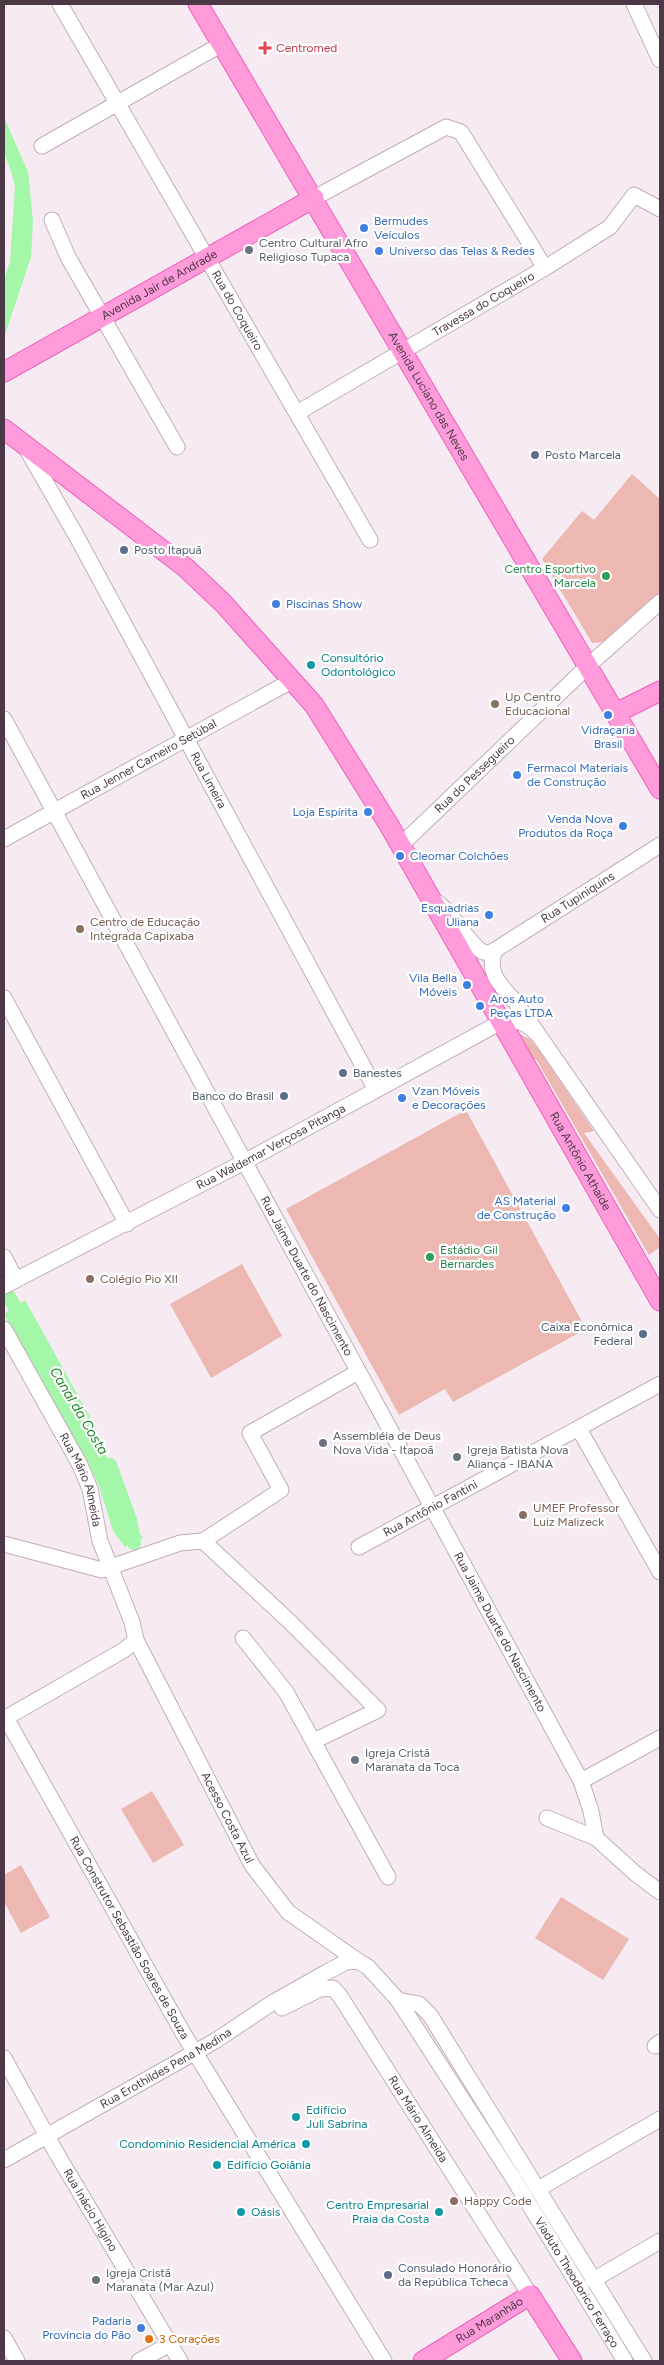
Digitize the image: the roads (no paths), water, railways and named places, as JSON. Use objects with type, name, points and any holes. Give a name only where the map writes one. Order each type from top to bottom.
[{"type":"main road","name":"Avenida Luciano das Neves","points":[[198,4],[314,198],[660,789]]},
{"type":"main road","name":"Avenida Jair de Andrade","points":[[4,372],[314,198]]},
{"type":"main road","name":"Rua Antônio Athaíde","points":[[4,430],[186,568],[223,603],[293,680],[327,723],[401,845],[660,1301]]},
{"type":"main road","points":[[616,713],[660,691]]},
{"type":"main road","name":"Rua Maranhão","points":[[423,2361],[530,2295]]},
{"type":"main road","name":"Rua Mário Almeida","points":[[530,2295],[572,2361]]},
{"type":"street","name":"Rua do Coqueiro","points":[[60,4],[116,104],[370,540]]},
{"type":"street","points":[[634,4],[660,60]]},
{"type":"street","points":[[42,146],[222,44]]},
{"type":"street","points":[[314,198],[446,127],[460,132],[545,268]]},
{"type":"street","name":"Travessa do Coqueiro","points":[[296,414],[545,268],[610,227],[634,195],[660,209]]},
{"type":"street","points":[[52,220],[68,257],[177,447]]},
{"type":"street","name":"Rua Limeira","points":[[24,445],[77,537],[376,1090]]},
{"type":"street","name":"Rua do Pessegueiro","points":[[401,845],[588,666],[660,602]]},
{"type":"street","name":"Rua Jenner Carneiro Setúbal","points":[[4,838],[55,812],[293,680]]},
{"type":"street","name":"Rua Jaime Duarte do Nascimento","points":[[4,719],[246,1161],[358,1372],[581,1781],[591,1811],[596,1838]]},
{"type":"street","name":"Rua Tupiniquins","points":[[495,950],[660,845]]},
{"type":"street","points":[[430,896],[455,919],[479,950],[486,953],[495,950]]},
{"type":"street","points":[[495,950],[491,962],[494,975],[517,1004],[660,1210]]},
{"type":"street","points":[[4,998],[127,1224]]},
{"type":"street","points":[[500,1022],[507,1020],[521,1022],[538,1034]]},
{"type":"street","name":"Rua Waldemar Verçosa Pitanga","points":[[10,1283],[246,1161],[500,1022]]},
{"type":"street","points":[[4,1257],[10,1283]]},
{"type":"street","name":"Rua Mário Almeida","points":[[4,1329],[80,1466],[90,1489],[100,1541],[136,1640]]},
{"type":"street","points":[[4,1544],[93,1569],[111,1568],[180,1544],[202,1541],[281,1490],[250,1433],[358,1372]]},
{"type":"street","name":"Rua Antônio Fantini","points":[[359,1547],[660,1384]]},
{"type":"street","points":[[579,1429],[660,1572]]},
{"type":"street","points":[[202,1541],[290,1621],[378,1710],[314,1741]]},
{"type":"street","points":[[243,1638],[280,1682],[388,1877]]},
{"type":"street","points":[[5,1718],[124,1650],[136,1640]]},
{"type":"street","name":"Acesso Costa Azul","points":[[136,1640],[252,1865],[288,1912],[358,1962]]},
{"type":"street","name":"Rua Construtor Sebastião Soares de Souza","points":[[5,1718],[195,2052],[384,2361]]},
{"type":"street","points":[[581,1781],[660,1738]]},
{"type":"street","points":[[547,1818],[596,1838],[636,1874],[660,1892]]},
{"type":"street","name":"Rua Erothildes Pena Medina","points":[[4,2160],[215,2041],[272,2003],[326,1972],[346,1962],[358,1962]]},
{"type":"street","points":[[358,1962],[368,1967],[398,2000],[419,2004],[430,2015],[644,2361]]},
{"type":"street","name":"Rua Mário Almeida","points":[[215,2041],[320,1989],[333,1988],[530,2295]]},
{"type":"street","name":"Viaduto Theodorico Ferraço","points":[[398,2000],[513,2178],[625,2361]]},
{"type":"street","name":"Rua Inácio Higino","points":[[4,2058],[180,2361]]},
{"type":"street","points":[[538,2189],[660,2120]]},
{"type":"street","points":[[593,2280],[660,2241]]},
{"type":"street","points":[[4,2338],[17,2361]]},
{"type":"street","points":[[139,2361],[170,2344]]},
{"type":"water","points":[[4,117],[28,172],[33,221],[31,257],[4,338],[4,279],[10,262],[15,187],[4,152]]},
{"type":"water","points":[[25,1300],[96,1428],[95,1432],[117,1477],[116,1485],[119,1501],[127,1517],[143,1538],[125,1547],[113,1531],[99,1486],[90,1467],[4,1314]]},
{"type":"waterway","name":"Canal da Costa","points":[[4,1289],[24,1322]]},
{"type":"waterway","name":"Canal da Costa","points":[[110,1465],[130,1520],[134,1543]]},
{"type":"place","name":"Centromed","points":[[265,48]]},
{"type":"place","name":"Bermudes Veículos","points":[[364,228]]},
{"type":"place","name":"Centro Cultural Afro Religioso Tupaca","points":[[249,250]]},
{"type":"place","name":"Universo das Telas & Redes","points":[[379,251]]},
{"type":"place","name":"Posto Marcela","points":[[535,455]]},
{"type":"place","name":"Posto Itapuã","points":[[124,550]]},
{"type":"place","name":"Centro Esportivo Marcela","points":[[606,576]]},
{"type":"place","name":"Piscinas Show","points":[[276,604]]},
{"type":"place","name":"Consultório Odontológico","points":[[311,665]]},
{"type":"place","name":"Up Centro Educacional","points":[[495,704]]},
{"type":"place","name":"Vidraçaria Brasil","points":[[608,715]]},
{"type":"place","name":"Fermacol Materiais de Construção","points":[[517,775]]},
{"type":"place","name":"Loja Espírita","points":[[368,812]]},
{"type":"place","name":"Venda Nova Produtos da Roça","points":[[623,826]]},
{"type":"place","name":"Cleomar Colchões","points":[[400,856]]},
{"type":"place","name":"Esquadrias Uliana","points":[[489,915]]},
{"type":"place","name":"Centro de Educação Integrada Capixaba","points":[[80,929]]},
{"type":"place","name":"Vila Bella Móveis","points":[[467,985]]},
{"type":"place","name":"Aros Auto Peças LTDA","points":[[480,1006]]},
{"type":"place","name":"Banestes","points":[[343,1073]]},
{"type":"place","name":"Banco do Brasil","points":[[284,1096]]},
{"type":"place","name":"Vzan Móveis e Decorações","points":[[402,1098]]},
{"type":"place","name":"AS Material de Construção","points":[[566,1208]]},
{"type":"place","name":"Estádio Gil Bernardes","points":[[430,1257]]},
{"type":"place","name":"Colégio Pio XII","points":[[90,1279]]},
{"type":"place","name":"Caixa Econômica Federal","points":[[643,1334]]},
{"type":"place","name":"Assembléia de Deus Nova Vida - Itapoã","points":[[323,1443]]},
{"type":"place","name":"Igreja Batista Nova Aliança - IBANA","points":[[457,1457]]},
{"type":"place","name":"UMEF Professor Luiz Malizeck","points":[[523,1515]]},
{"type":"place","name":"Igreja Cristã Maranata da Toca","points":[[355,1760]]},
{"type":"place","name":"Edifício Juli Sabrina","points":[[296,2117]]},
{"type":"place","name":"Condomínio Residencial América","points":[[306,2144]]},
{"type":"place","name":"Edifício Goiânia","points":[[217,2165]]},
{"type":"place","name":"Happy Code","points":[[454,2201]]},
{"type":"place","name":"Oásis","points":[[241,2212]]},
{"type":"place","name":"Centro Empresarial Praia da Costa","points":[[439,2212]]},
{"type":"place","name":"Consulado Honorário da República Tcheca","points":[[388,2275]]},
{"type":"place","name":"Igreja Cristã Maranata (Mar Azul)","points":[[96,2280]]},
{"type":"place","name":"Padaria Província do Pão","points":[[141,2328]]},
{"type":"place","name":"3 Corações","points":[[149,2339]]}]
